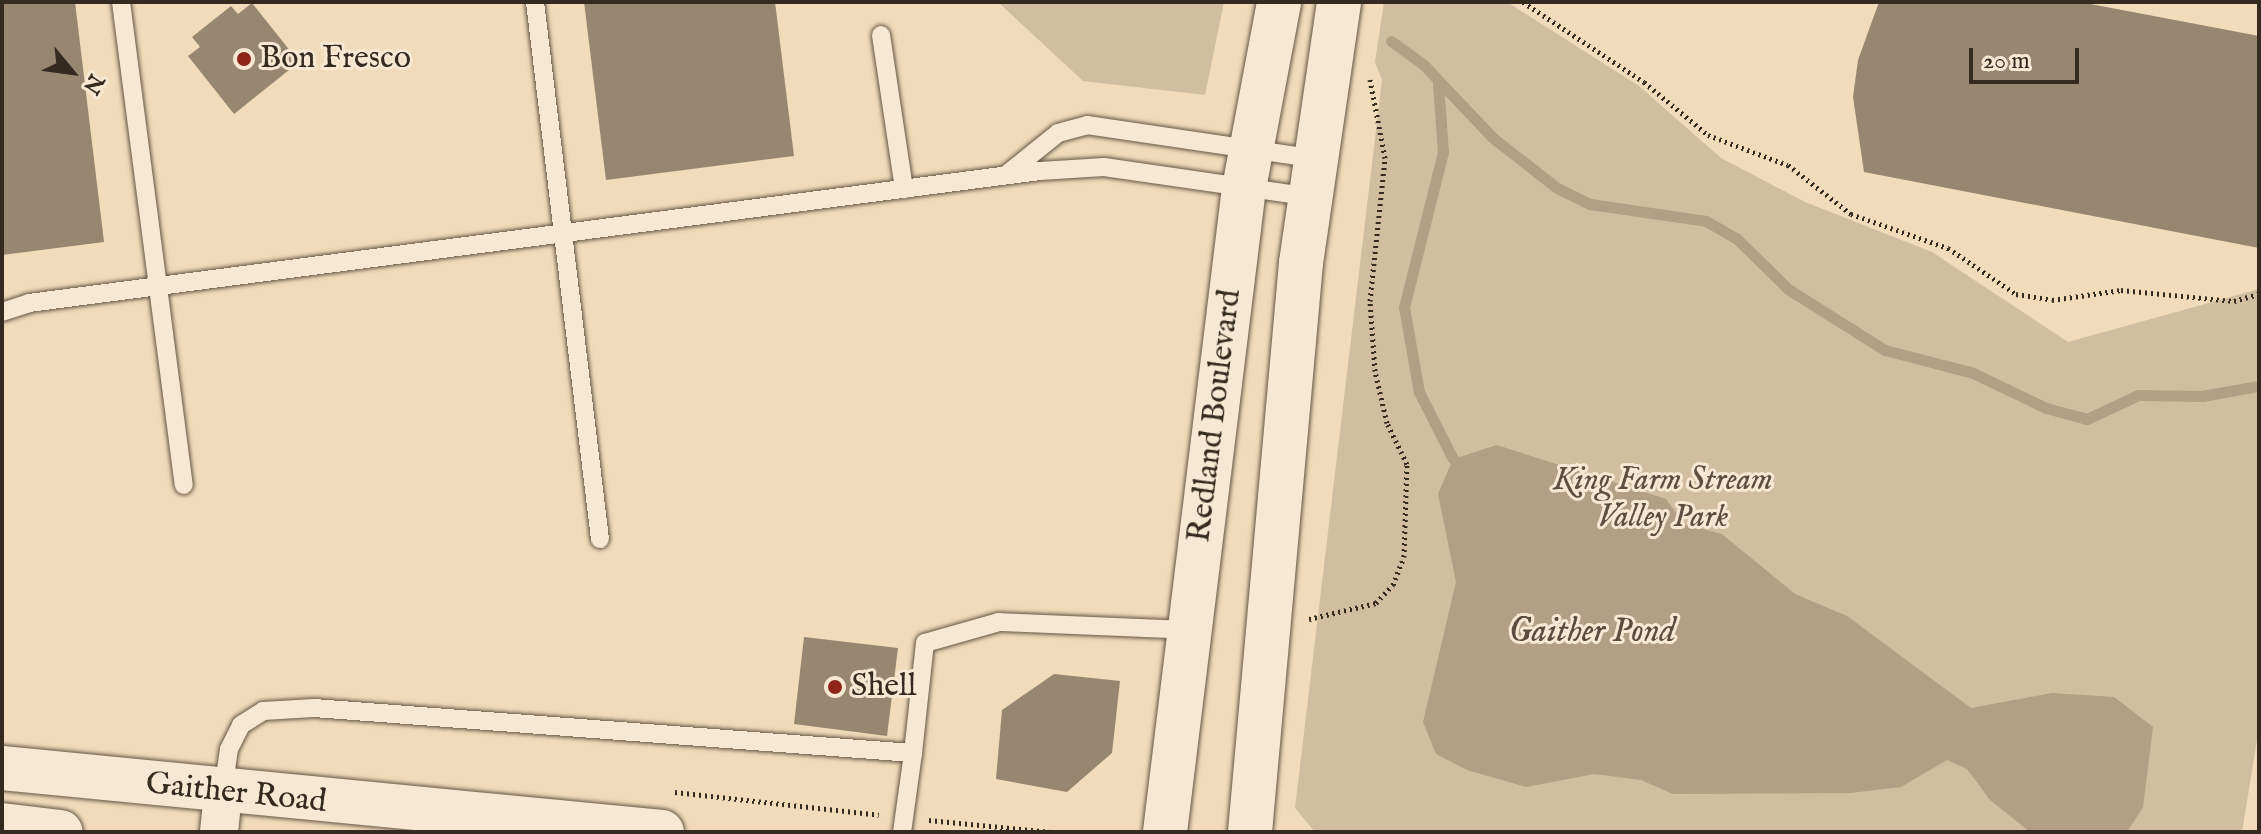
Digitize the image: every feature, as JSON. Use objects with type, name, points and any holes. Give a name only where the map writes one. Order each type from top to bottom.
[{"type":"main road","name":"Redland Boulevard","points":[[1165,832],[1248,167],[1279,2]]},
{"type":"main road","name":"Redland Boulevard","points":[[1250,832],[1313,178],[1339,2]]},
{"type":"main road","name":"Gaither Road","points":[[2,768],[221,813],[662,832]]},
{"type":"main road","points":[[2,825],[61,832]]},
{"type":"lane","points":[[121,2],[184,485]]},
{"type":"lane","points":[[535,2],[600,539]]},
{"type":"lane","points":[[881,35],[904,189]]},
{"type":"lane","points":[[1006,175],[1058,133],[1087,125],[1248,167],[1313,178]]},
{"type":"lane","points":[[2,312],[159,287],[563,237],[1006,175],[1104,167],[1248,167],[1313,178]]},
{"type":"lane","points":[[902,832],[925,643],[999,622],[1190,630]]},
{"type":"lane","points":[[221,813],[229,749],[241,725],[284,706],[913,753]]},
{"type":"path","points":[[1523,2],[1644,82],[1708,135],[1788,165],[1851,214],[1948,248],[2016,294],[2052,300],[2121,290],[2234,301],[2259,294]]},
{"type":"path","points":[[1305,634],[1307,619],[1376,603],[1393,585],[1404,557],[1407,464],[1387,423],[1375,371],[1370,301],[1385,158],[1366,64]]},
{"type":"green space","points":[[998,2],[1224,2],[1205,95],[1083,81]]},
{"type":"green space","name":"King Farm Stream Valley Park","points":[[1384,2],[1507,2],[1639,86],[1721,158],[1805,202],[1932,252],[2068,342],[2259,289],[2259,728],[2242,832],[1315,832],[1295,808],[1382,80],[1375,62]]},
{"type":"water","name":"Gaither Pond","points":[[1497,445],[1666,499],[1684,524],[1722,534],[1795,594],[1847,616],[1971,708],[2052,693],[2114,697],[2153,727],[2143,807],[2127,832],[2030,832],[1990,800],[1967,769],[1947,760],[1901,787],[1850,793],[1673,794],[1641,780],[1594,774],[1526,787],[1467,770],[1436,754],[1423,722],[1456,582],[1438,494],[1453,459]]},
{"type":"building","points":[[2,2],[75,2],[104,242],[2,255]]},
{"type":"building","points":[[584,2],[775,2],[794,156],[606,180]]},
{"type":"building","points":[[1879,2],[2080,2],[2259,36],[2259,248],[1864,172],[1853,97],[1858,60]]},
{"type":"building","name":"Bon Fresco","points":[[252,3],[299,62],[234,114],[188,56],[200,47],[192,37],[231,6],[238,14]]},
{"type":"building","points":[[804,637],[898,648],[887,736],[794,724]]},
{"type":"building","points":[[1054,674],[1120,681],[1112,753],[1067,792],[996,779],[1002,710]]},
{"type":"waterway","points":[[1391,41],[1423,64],[1493,138],[1557,188],[1590,204],[1706,221],[1736,238],[1788,289],[1885,350],[1973,373],[2046,408],[2087,419],[2138,395],[2202,396],[2259,386]]},
{"type":"waterway","points":[[1438,83],[1443,152],[1404,307],[1419,392],[1453,459]]},
{"type":"place","name":"Bon Fresco","points":[[244,59]]},
{"type":"place","name":"Shell","points":[[835,687]]}]
